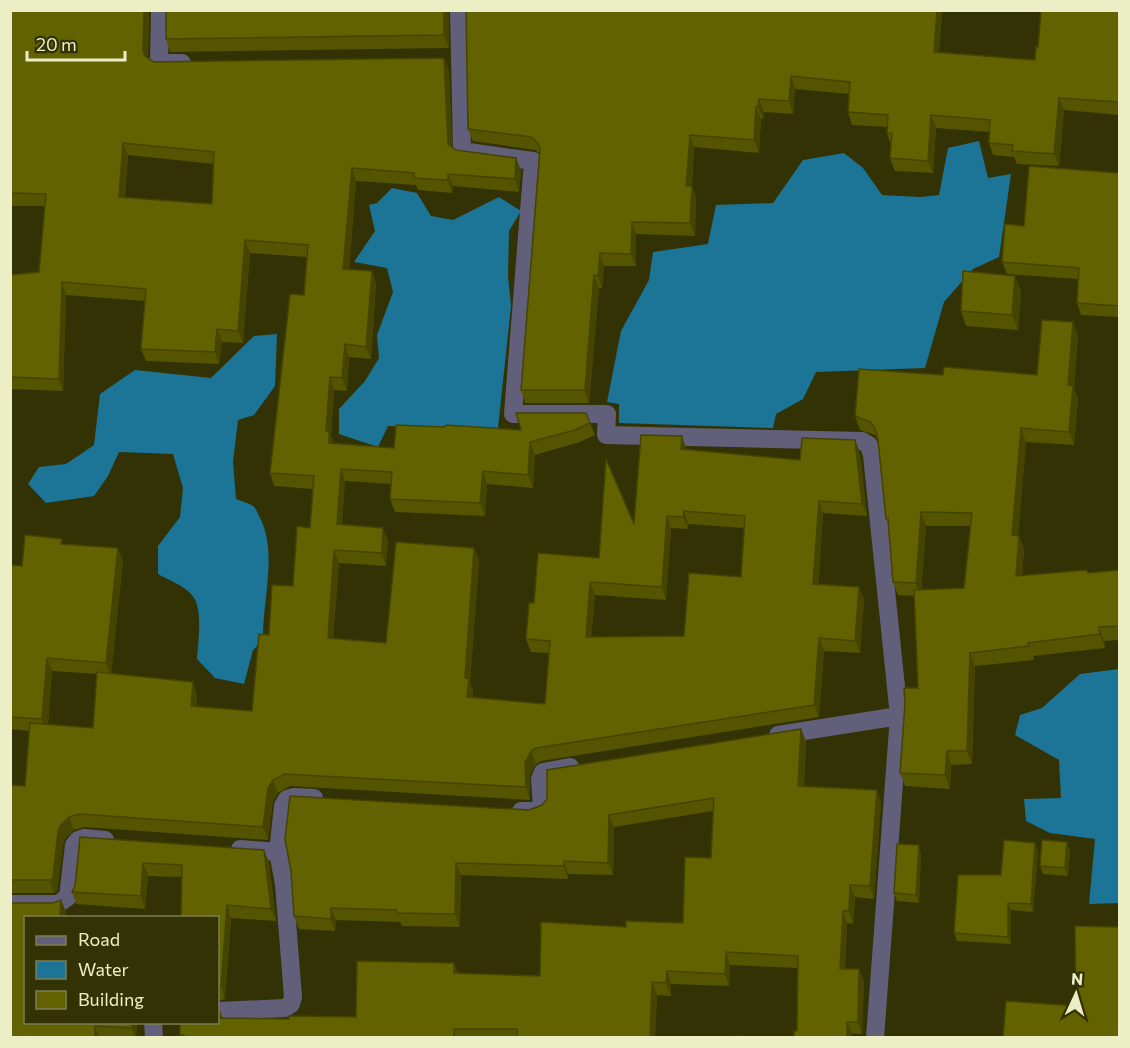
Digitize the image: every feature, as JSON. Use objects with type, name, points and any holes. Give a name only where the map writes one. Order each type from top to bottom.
[{"type":"street","points":[[160,10],[159,63],[194,63]]},
{"type":"street","points":[[459,10],[462,151],[533,161],[513,414],[607,414],[606,435],[862,441],[869,446],[872,455],[899,716],[875,1038]]},
{"type":"street","points":[[437,60],[460,59]]},
{"type":"street","points":[[762,737],[899,716]]},
{"type":"street","points":[[500,809],[539,810],[542,807],[540,779],[543,772],[589,764]]},
{"type":"street","points":[[219,1011],[285,1008],[291,1004],[293,997],[284,884],[278,852],[283,806],[293,797],[328,799]]},
{"type":"street","points":[[10,904],[58,904],[64,901],[68,897],[74,845],[78,840],[84,838],[118,841]]},
{"type":"street","points":[[221,848],[278,852]]},
{"type":"water","points":[[979,141],[988,178],[1011,174],[999,257],[973,269],[944,302],[925,368],[816,372],[803,399],[776,414],[773,428],[619,423],[619,404],[607,402],[621,331],[649,280],[653,252],[708,244],[716,205],[773,203],[803,160],[844,153],[863,168],[882,195],[920,197],[939,195],[948,148]]},
{"type":"water","points":[[392,188],[417,193],[431,216],[453,220],[499,197],[521,211],[509,231],[508,276],[511,306],[498,428],[388,426],[378,447],[339,434],[339,409],[365,381],[379,358],[377,335],[393,292],[387,268],[354,262],[375,231],[369,205],[377,203]]},
{"type":"water","points":[[277,334],[275,386],[254,415],[238,420],[233,462],[236,499],[255,508],[265,532],[269,562],[263,640],[253,650],[244,684],[215,678],[197,659],[199,616],[195,600],[184,588],[158,574],[158,546],[180,517],[183,488],[173,454],[119,452],[108,476],[94,496],[46,503],[28,484],[39,467],[66,464],[94,445],[100,394],[135,370],[211,378],[254,336]]},
{"type":"water","points":[[1119,669],[1119,903],[1089,904],[1095,839],[1050,833],[1026,821],[1024,799],[1061,798],[1059,760],[1015,735],[1020,715],[1042,708],[1080,674]]},
{"type":"building","points":[[10,10],[144,10],[143,51],[145,56],[154,62],[444,58],[448,144],[456,150],[516,158],[515,179],[448,174],[448,180],[414,178],[414,173],[352,168],[343,269],[372,271],[366,347],[345,344],[342,378],[330,377],[326,431],[329,431],[329,443],[394,448],[396,425],[445,427],[446,425],[521,430],[516,413],[586,413],[590,423],[575,430],[530,442],[528,475],[483,471],[480,503],[390,499],[392,472],[341,469],[337,524],[383,528],[382,553],[334,550],[328,638],[386,643],[396,542],[474,548],[465,678],[469,679],[467,697],[545,704],[550,641],[526,639],[529,603],[534,603],[538,553],[599,558],[606,459],[634,524],[641,435],[682,436],[681,449],[800,460],[802,438],[855,440],[862,504],[819,501],[813,584],[859,587],[855,641],[819,638],[814,705],[536,748],[531,751],[525,763],[526,787],[285,774],[273,780],[268,788],[263,827],[80,814],[69,817],[58,831],[53,878],[50,880],[10,880],[10,785],[25,786],[30,723],[93,728],[97,672],[193,682],[191,706],[252,711],[259,634],[269,635],[272,585],[293,586],[297,526],[310,528],[314,476],[270,473],[290,294],[304,295],[308,245],[245,240],[238,331],[217,329],[215,352],[141,349],[146,289],[62,282],[59,379],[10,377],[10,275],[39,272],[46,194],[10,193]],"holes":[[[123,143],[214,152],[212,204],[119,197]],[[684,511],[745,516],[741,577],[689,573],[684,636],[586,637],[590,582],[662,587],[667,516],[683,517]]]},
{"type":"building","points":[[166,10],[444,10],[444,35],[166,39]]},
{"type":"building","points":[[466,10],[937,10],[934,52],[1035,60],[1041,10],[1119,10],[1119,102],[1059,98],[1054,154],[1012,151],[1013,145],[989,143],[990,120],[931,115],[928,161],[890,158],[892,133],[887,133],[888,115],[848,112],[850,82],[791,76],[789,101],[759,99],[758,107],[756,107],[754,140],[690,135],[686,186],[692,186],[690,223],[632,222],[631,254],[600,253],[598,276],[594,275],[585,390],[521,390],[540,149],[538,143],[531,137],[468,129]]},
{"type":"building","points":[[1029,166],[1119,173],[1119,306],[1077,303],[1079,268],[1002,262],[1005,224],[1024,226]]},
{"type":"building","points":[[963,271],[1015,276],[1012,315],[961,311]]},
{"type":"building","points":[[1042,320],[1073,322],[1068,385],[1073,386],[1069,432],[1021,428],[1012,535],[1019,536],[1016,576],[1087,570],[1088,573],[1119,570],[1119,626],[1099,627],[1100,634],[970,653],[967,751],[947,751],[945,775],[900,773],[904,688],[918,688],[914,590],[964,588],[972,513],[921,512],[916,583],[893,582],[878,440],[875,428],[870,422],[855,416],[859,369],[943,375],[944,367],[1037,375]]},
{"type":"building","points":[[25,535],[62,539],[61,544],[118,548],[106,663],[47,658],[42,719],[10,717],[10,565],[22,566]]},
{"type":"building","points":[[801,729],[798,786],[877,790],[870,886],[850,885],[849,911],[843,911],[840,969],[859,969],[858,1022],[847,1022],[847,1038],[794,1038],[794,1031],[797,1031],[798,956],[726,952],[725,974],[667,971],[666,983],[652,982],[650,1038],[517,1038],[517,1029],[454,1029],[454,1038],[184,1038],[184,1035],[180,1035],[180,1024],[219,1024],[219,1018],[356,1017],[357,961],[454,963],[454,973],[540,976],[541,922],[626,927],[626,921],[683,923],[685,857],[711,858],[714,798],[609,815],[608,863],[564,861],[564,866],[456,863],[455,914],[397,913],[397,910],[331,908],[331,919],[294,916],[291,871],[285,839],[290,796],[529,810],[542,805],[547,799],[547,770]]},
{"type":"building","points":[[80,837],[264,850],[271,909],[227,905],[221,987],[219,987],[219,916],[181,916],[182,865],[143,863],[141,896],[72,892],[75,886]]},
{"type":"building","points":[[1004,840],[1035,843],[1031,904],[1008,903],[1008,937],[954,933],[958,875],[1001,875]]},
{"type":"building","points":[[1042,840],[1067,842],[1065,868],[1040,866]]},
{"type":"building","points":[[897,844],[919,845],[916,895],[894,893]]},
{"type":"building","points":[[61,900],[60,916],[24,916],[24,1024],[132,1024],[132,1028],[95,1026],[95,1038],[10,1038],[10,903],[53,903]]},
{"type":"building","points":[[1075,926],[1119,927],[1119,1038],[1003,1038],[1006,1001],[1076,1006]]},
{"type":"building","points":[[735,1036],[777,1038],[735,1038]]}]
